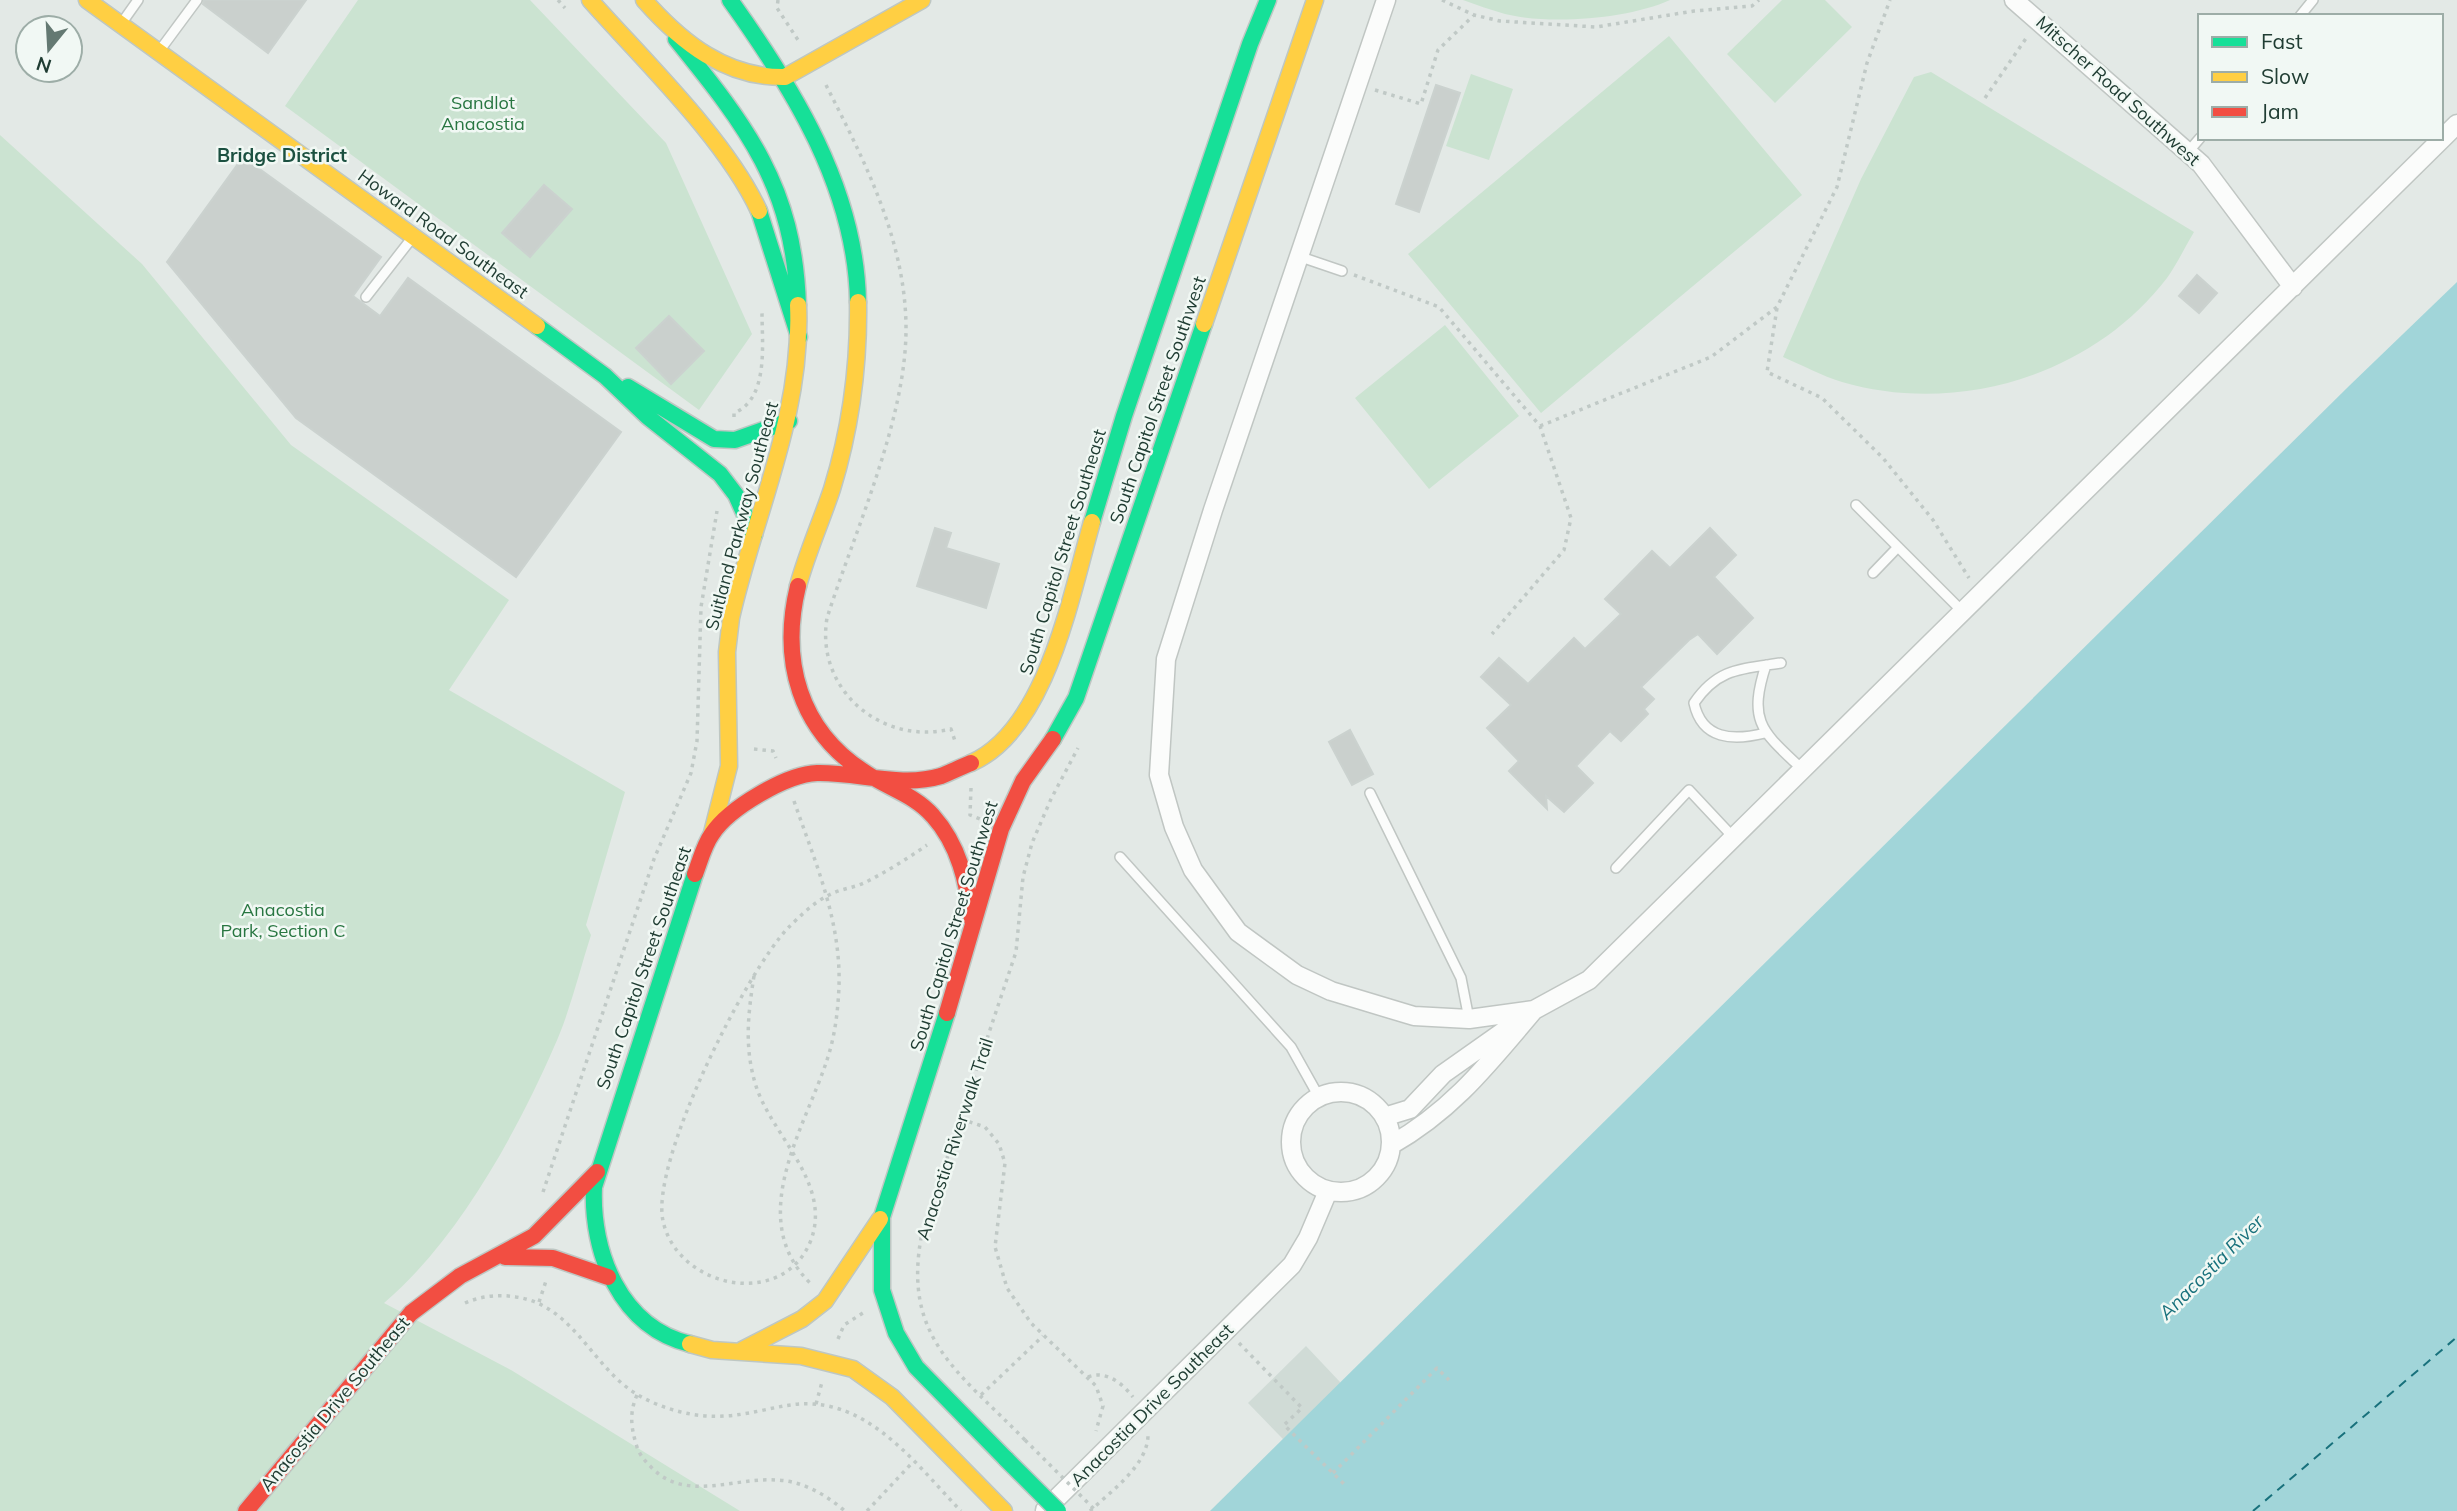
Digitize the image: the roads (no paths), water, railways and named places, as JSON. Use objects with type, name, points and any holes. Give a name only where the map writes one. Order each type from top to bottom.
[{"type":"main road","name":"Howard Road Southeast","points":[[87,0],[605,376],[648,417],[720,474],[736,495],[754,535]]},
{"type":"main road","points":[[590,0],[709,135],[741,178],[766,229],[799,337]]},
{"type":"main road","name":"Suitland Parkway Southeast","points":[[644,0],[742,123],[764,161],[779,200],[793,256],[799,337],[789,421],[754,535],[728,634],[730,759],[712,833]]},
{"type":"main road","points":[[730,0],[785,77],[817,138],[848,222],[857,275],[860,328],[857,382],[850,426],[794,607],[790,657],[804,705],[820,733],[840,755],[870,776],[916,800],[945,832],[954,846],[965,879],[973,929]]},
{"type":"main road","points":[[662,22],[742,73],[785,77],[922,0]]},
{"type":"main road","name":"South Capitol Street Southeast","points":[[1004,1511],[887,1392],[865,1375],[841,1364],[814,1357],[710,1350],[674,1338],[644,1318],[608,1277],[596,1247],[591,1216],[597,1172],[694,876],[712,833],[746,803],[786,780],[832,772],[926,779],[965,768],[992,750],[1015,729],[1041,689],[1128,404],[1250,44],[1268,0]]},
{"type":"main road","name":"South Capitol Street Southwest","points":[[1058,1511],[916,1367],[896,1333],[882,1290],[882,1217],[1007,812],[1023,781],[1062,727],[1076,698],[1315,0]]},
{"type":"main road","name":"Howard Road Southeast","points":[[605,376],[657,402],[714,439],[735,440],[789,421]]},
{"type":"main road","name":"Anacostia Drive Southeast","points":[[246,1511],[411,1313],[443,1287],[545,1227],[597,1172]]},
{"type":"main road","points":[[740,1351],[802,1320],[825,1301],[848,1272],[882,1217]]},
{"type":"main road","name":"Anacostia Drive Southeast","points":[[498,1257],[553,1258],[608,1277]]},
{"type":"street","points":[[1385,0],[1166,659],[1159,775],[1174,827],[1193,870],[1238,932],[1297,975],[1354,999],[1414,1016],[1469,1019],[1534,1010]]},
{"type":"street","name":"Mitscher Road Southwest","points":[[2014,0],[2201,164],[2293,287]]},
{"type":"street","points":[[2443,138],[2457,124]]},
{"type":"street","points":[[1384,1117],[1410,1109],[1443,1074],[1534,1010],[1589,980],[2441,140]]},
{"type":"street","points":[[1391,1145],[1426,1125],[1463,1093],[1534,1010]]},
{"type":"street","points":[[1333,1093],[1362,1097],[1384,1117],[1391,1145],[1387,1162],[1370,1182],[1346,1192],[1328,1191],[1314,1185],[1303,1175],[1290,1148],[1291,1132],[1297,1118],[1319,1097],[1333,1093]]},
{"type":"street","name":"Anacostia Drive Southeast","points":[[1044,1511],[1292,1265],[1328,1191]]},
{"type":"lane","points":[[121,24],[138,0]]},
{"type":"lane","points":[[159,52],[197,0]]},
{"type":"lane","points":[[2302,14],[2313,0]]},
{"type":"lane","points":[[2188,152],[2198,140]]},
{"type":"lane","points":[[366,297],[413,237]]},
{"type":"lane","points":[[1298,256],[1342,271]]},
{"type":"lane","points":[[1856,505],[1963,612]]},
{"type":"lane","points":[[1873,573],[1898,547]]},
{"type":"lane","points":[[1765,733],[1739,738],[1723,737],[1705,728],[1697,717],[1694,703],[1707,684],[1724,673],[1782,663]]},
{"type":"lane","points":[[1766,665],[1757,693],[1760,723],[1765,733],[1803,770]]},
{"type":"lane","points":[[1616,868],[1689,790],[1734,838]]},
{"type":"lane","points":[[1370,793],[1461,978],[1469,1019]]},
{"type":"lane","points":[[1120,858],[1291,1046],[1319,1097]]},
{"type":"water","name":"Anacostia River","points":[[2457,282],[2457,1511],[1210,1511],[2349,386]]},
{"type":"district","name":"Bridge District","points":[[282,155]]},
{"type":"park label","name":"Sandlot Anacostia","points":[[483,113]]},
{"type":"park label","name":"Anacostia Park, Section C","points":[[283,920]]}]
